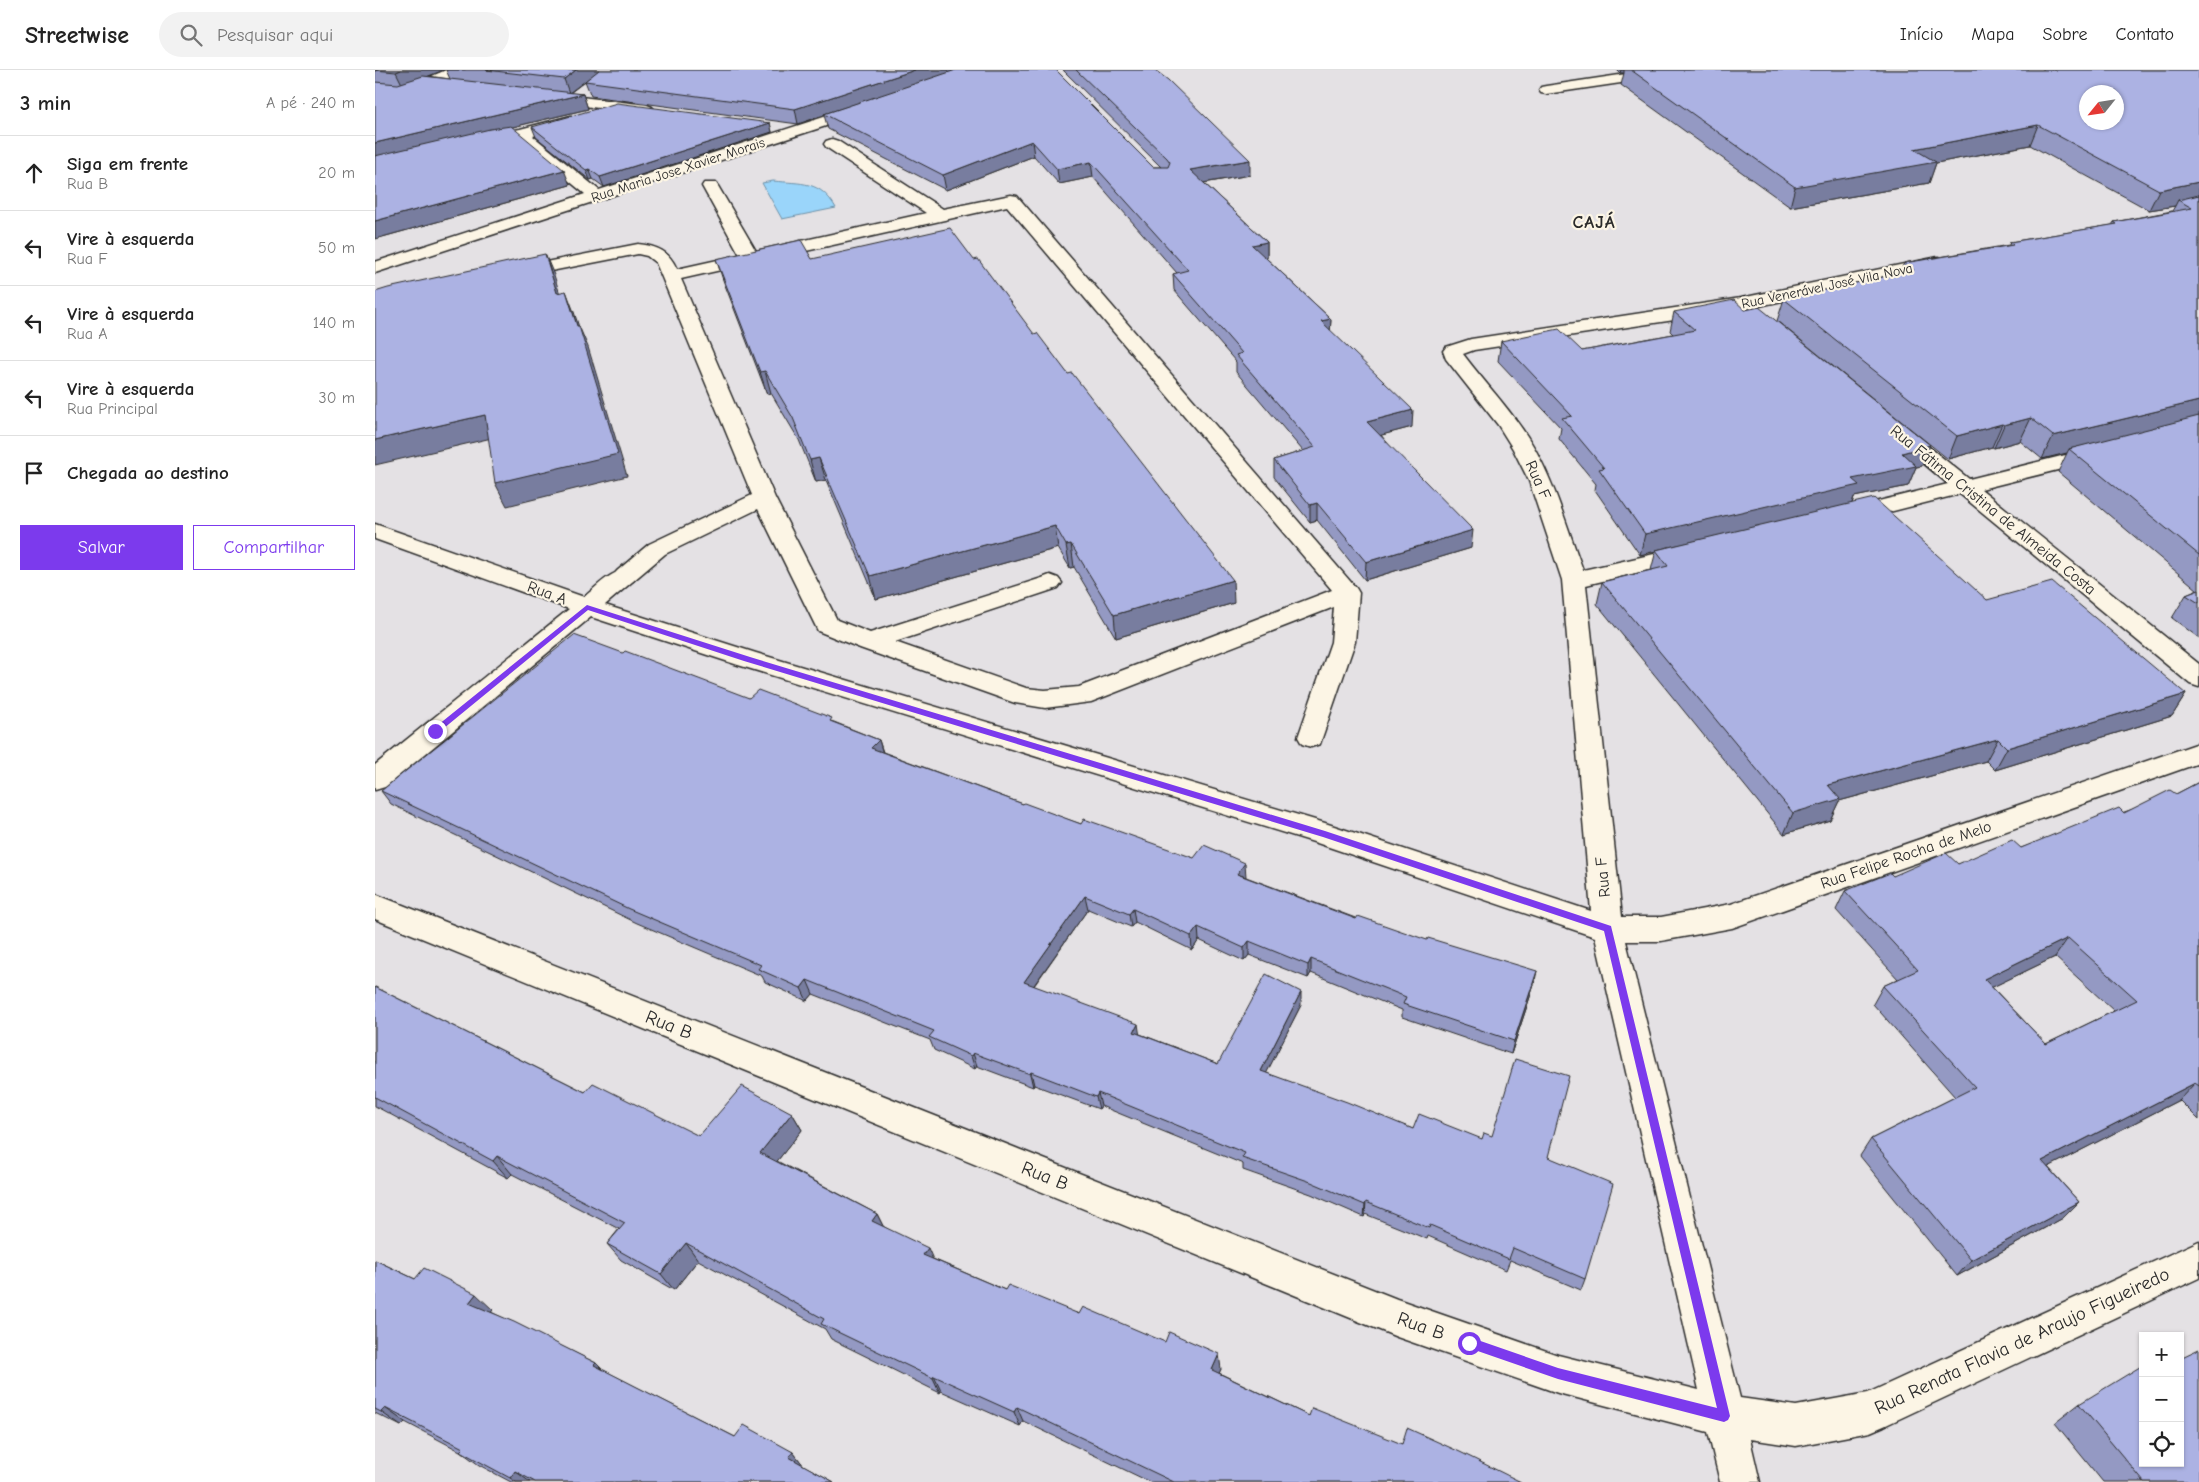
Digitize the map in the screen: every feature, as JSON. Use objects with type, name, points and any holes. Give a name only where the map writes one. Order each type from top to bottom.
[{"type":"street","points":[[375,90],[405,93],[430,84],[457,70]]},
{"type":"street","points":[[1546,90],[1682,70]]},
{"type":"street","points":[[430,84],[459,87]]},
{"type":"street","points":[[573,100],[589,88]]},
{"type":"street","points":[[535,95],[658,111]]},
{"type":"street","name":"Rua Maria Jose Xavier Morais","points":[[375,268],[804,130],[878,104]]},
{"type":"street","points":[[468,144],[521,134],[619,106]]},
{"type":"street","points":[[765,125],[804,130]]},
{"type":"street","points":[[521,134],[597,196]]},
{"type":"street","points":[[832,144],[940,215]]},
{"type":"street","points":[[710,186],[751,258]]},
{"type":"street","points":[[671,276],[1011,200],[1347,593],[1343,642],[1311,738]]},
{"type":"street","points":[[496,277],[638,249],[652,251],[664,260],[764,498],[827,625],[869,642],[1024,697],[1045,699],[1082,696],[1347,593]]},
{"type":"street","name":"Rua Venerável José Vila Nova","points":[[1453,351],[1471,345],[1741,304],[1952,260]]},
{"type":"street","points":[[1741,304],[1760,319]]},
{"type":"street","name":"Rua F","points":[[1453,351],[1453,355],[1507,422],[1524,449],[1540,481],[1574,580],[1608,929],[1740,1482]]},
{"type":"street","name":"Rua Fátima Cristina de Almeida Costa","points":[[1884,420],[2199,678]]},
{"type":"street","points":[[1823,521],[2121,448]]},
{"type":"street","points":[[375,780],[657,549],[764,498]]},
{"type":"street","name":"Rua A","points":[[375,531],[587,607],[747,659],[1325,834],[1608,929]]},
{"type":"street","points":[[1574,580],[1708,548]]},
{"type":"street","points":[[869,642],[1050,583]]},
{"type":"street","name":"Rua Felipe Rocha de Melo","points":[[1608,929],[1661,929],[1731,916],[2199,753]]},
{"type":"street","name":"Rua B","points":[[375,906],[1397,1318],[1558,1374],[1724,1416]]},
{"type":"street","name":"Rua Renata Flavia de Araujo Figueiredo","points":[[1724,1416],[1795,1426],[1870,1412],[2199,1259]]},
{"type":"water","points":[[773,181],[801,183],[817,188],[830,199],[836,208],[782,219],[762,183]]},
{"type":"building","points":[[375,70],[401,70],[396,72]]},
{"type":"building","points":[[486,70],[576,70],[564,79]]},
{"type":"building","points":[[599,70],[915,70],[795,109],[585,81]]},
{"type":"building","points":[[956,70],[1056,70],[1153,167],[1168,167],[1170,162],[1076,70],[1155,70],[1168,80],[1250,160],[1190,170],[1267,242],[1252,245],[1331,319],[1321,321],[1413,410],[1367,422],[1473,530],[1366,562],[1317,503],[1310,505],[1274,460],[1315,447],[1236,355],[1242,353],[1173,274],[1188,270],[1091,162],[1057,169],[1032,141],[943,175],[824,114]]},
{"type":"building","points":[[1631,70],[2199,70],[2199,182],[2159,190],[2038,125],[1914,149],[1936,162],[1795,187]]},
{"type":"building","points":[[423,76],[583,94],[375,143],[375,82],[398,84]]},
{"type":"building","points":[[617,103],[770,123],[600,177],[589,169],[586,170],[532,127]]},
{"type":"building","points":[[511,126],[564,170],[375,221],[375,156],[490,129]]},
{"type":"building","points":[[2199,195],[2199,401],[2053,436],[2031,418],[1957,436],[1784,299],[1914,270],[1904,263],[2013,245],[2010,242],[2117,224],[2114,222],[2192,208],[2178,200]]},
{"type":"building","points":[[950,228],[974,260],[978,259],[1034,334],[1037,333],[1068,374],[1072,373],[1233,580],[1114,615],[1071,544],[1066,545],[1055,526],[870,576],[819,458],[810,460],[793,418],[765,371],[760,372],[716,259],[801,240],[812,259]]},
{"type":"building","points":[[545,254],[557,293],[566,291],[577,326],[579,326],[618,454],[495,483],[485,415],[375,440],[375,292]]},
{"type":"building","points":[[1734,300],[1745,310],[1759,307],[1930,445],[1902,453],[1916,466],[1852,479],[1859,485],[1645,534],[1599,469],[1604,468],[1562,418],[1572,416],[1501,341],[1559,329],[1582,351],[1695,330],[1674,312]]},
{"type":"building","points":[[2199,416],[2199,555],[2069,449]]},
{"type":"building","points":[[1874,498],[1987,600],[2052,582],[2186,694],[2007,748],[1998,739],[1828,785],[1840,799],[1793,813],[1602,582],[1668,566],[1656,550]]},
{"type":"building","points":[[2199,590],[2199,603],[2186,595]]},
{"type":"building","points":[[574,635],[623,653],[625,651],[749,698],[758,690],[832,718],[830,721],[879,740],[871,748],[1023,804],[1081,824],[1084,819],[1194,858],[1204,845],[1245,863],[1237,874],[1356,919],[1358,916],[1427,940],[1428,938],[1537,971],[1514,1041],[1403,1004],[1406,997],[1311,959],[1308,965],[1249,941],[1244,948],[1198,927],[1191,936],[1133,909],[1129,914],[1085,896],[1024,982],[1138,1024],[1134,1032],[1218,1064],[1266,974],[1301,992],[1261,1071],[1347,1102],[1413,1129],[1419,1114],[1482,1139],[1484,1133],[1492,1136],[1515,1059],[1569,1076],[1548,1157],[1613,1184],[1585,1279],[1513,1248],[1509,1259],[1430,1225],[1429,1228],[1366,1202],[1365,1205],[1311,1182],[1242,1158],[1245,1153],[1098,1093],[1096,1097],[1031,1072],[1030,1074],[973,1053],[971,1056],[929,1037],[934,1031],[807,980],[801,988],[758,969],[761,965],[629,909],[381,791]]},
{"type":"building","points":[[2199,782],[2199,1086],[2195,1083],[2042,1161],[2079,1202],[1971,1260],[1871,1139],[1975,1087],[1883,986],[1918,970],[1845,891],[1890,873],[1893,876],[1946,853],[1958,864],[2012,840],[2021,848],[2119,808],[2124,813],[2170,790],[2176,794]],"holes":[[[2068,938],[2137,1000],[2046,1044],[1984,979]]]},
{"type":"building","points":[[375,987],[585,1092],[593,1083],[699,1136],[742,1086],[792,1113],[760,1153],[877,1214],[872,1221],[928,1248],[923,1255],[1005,1290],[1008,1285],[1079,1314],[1083,1307],[1165,1342],[1169,1332],[1219,1354],[1212,1370],[1309,1416],[1312,1408],[1402,1444],[1407,1428],[1521,1482],[1174,1482],[1017,1407],[1014,1412],[934,1376],[933,1378],[821,1324],[824,1319],[686,1243],[661,1274],[607,1244],[625,1223],[497,1156],[493,1161],[375,1097]]},
{"type":"building","points":[[375,1260],[415,1279],[424,1268],[476,1294],[469,1303],[514,1322],[596,1363],[594,1365],[735,1437],[744,1425],[793,1452],[789,1457],[834,1482],[535,1482],[515,1471],[510,1478],[460,1451],[463,1448],[385,1408],[381,1412],[375,1409]]},
{"type":"building","points":[[2199,1349],[2199,1482],[2144,1482],[2079,1404],[2139,1367],[2139,1467],[2184,1467],[2184,1356]]},
{"type":"district","name":"CAJÁ","points":[[1594,222]]},
{"type":"route","points":[[435,731],[587,607],[747,659],[1325,834],[1608,929],[1724,1416],[1558,1374],[1469,1343]]}]
